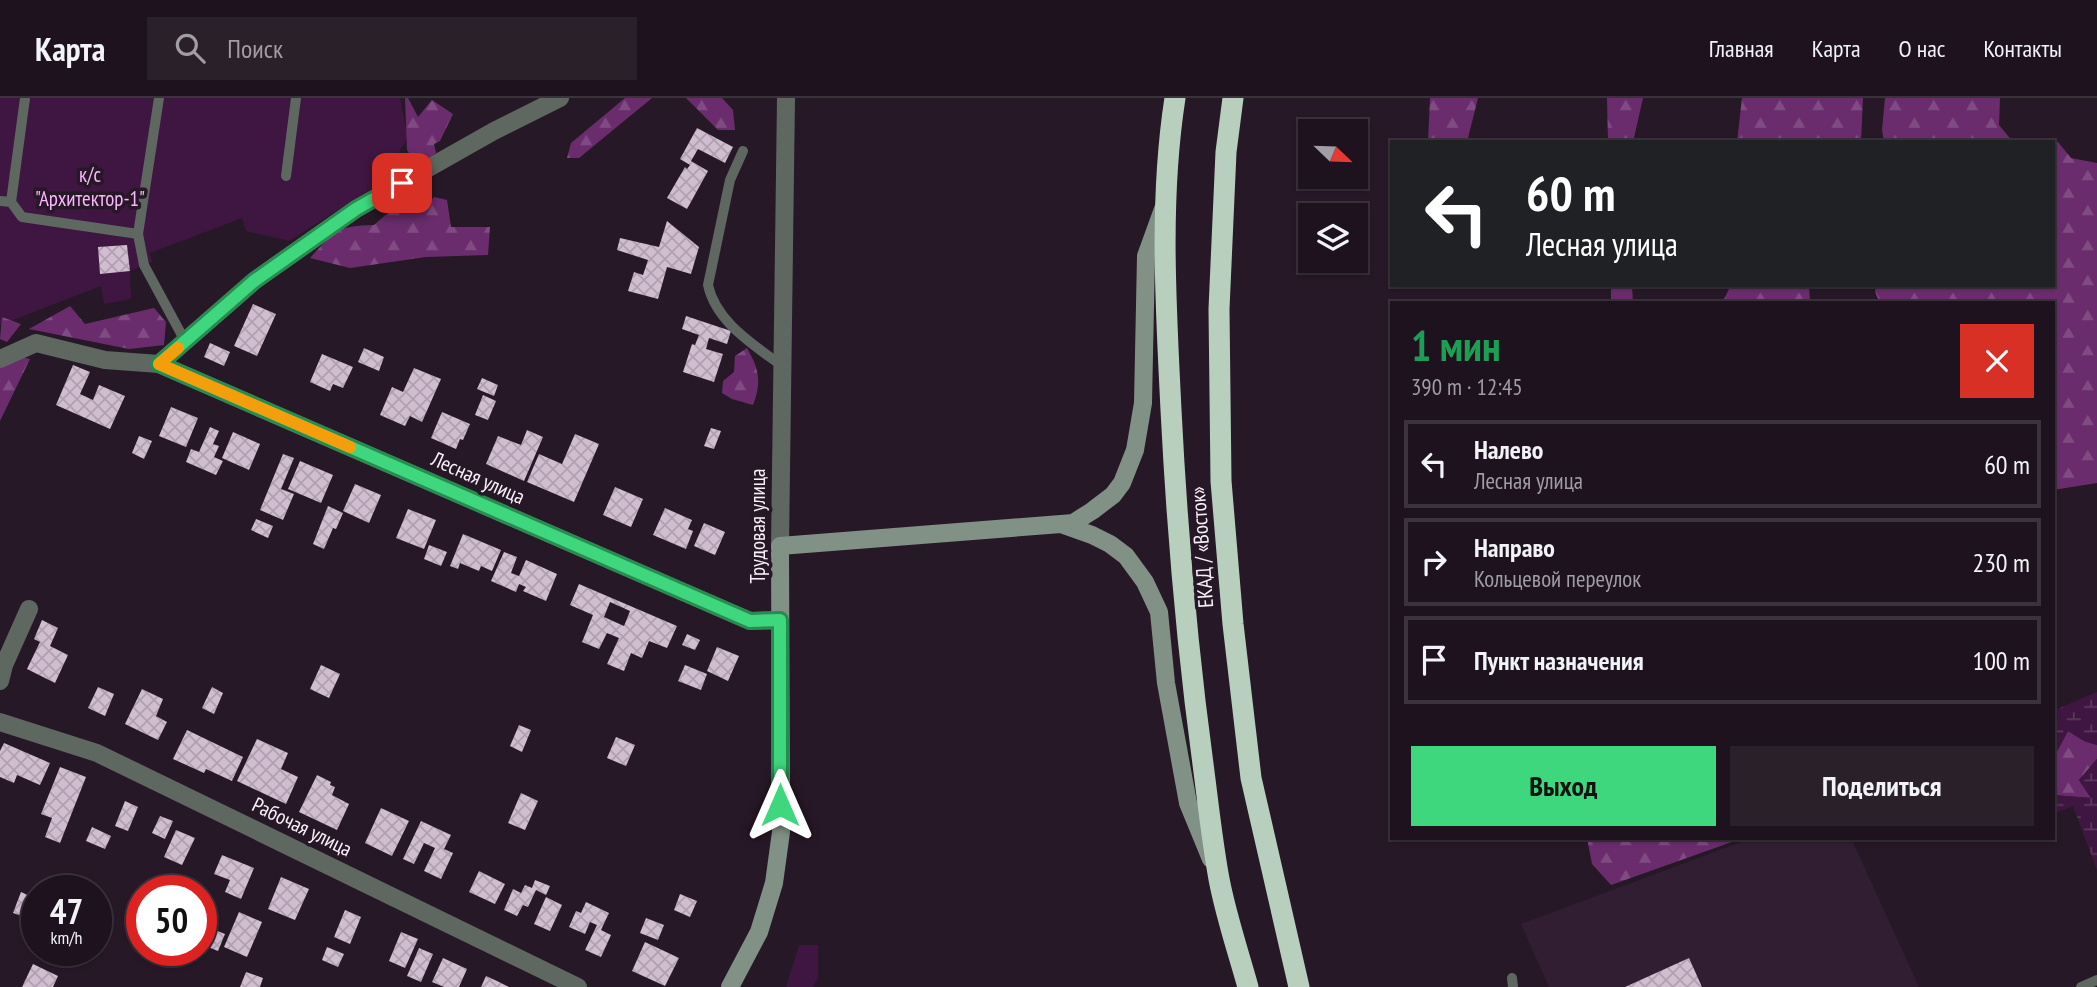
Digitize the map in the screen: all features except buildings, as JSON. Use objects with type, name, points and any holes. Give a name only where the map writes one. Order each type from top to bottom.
[{"type":"highway","name":"ЕКАД / «Восток»","points":[[1175,98],[1169,137],[1166,202],[1169,376],[1181,579],[1219,880],[1248,987]]},
{"type":"highway","name":"ЕКАД / «Восток»","points":[[1233,98],[1226,152],[1219,309],[1222,493],[1233,624],[1251,778],[1298,987]]},
{"type":"main road","points":[[780,546],[1073,523],[1113,495],[1122,483],[1135,450],[1143,403],[1146,256],[1166,202]]},
{"type":"main road","points":[[1061,524],[1092,535],[1126,556],[1145,582],[1159,612],[1166,683],[1188,803],[1219,880]]},
{"type":"main road","name":"Трудовая улица","points":[[730,987],[759,932],[774,883],[781,832],[780,546]]},
{"type":"street","points":[[159,364],[254,281],[356,209],[494,131],[560,98]]},
{"type":"street","name":"Трудовая улица","points":[[780,546],[786,98]]},
{"type":"street","name":"Лесная улица","points":[[0,359],[36,343],[105,360],[159,364],[750,621],[780,620]]},
{"type":"street","points":[[0,681],[4,665],[29,609]]},
{"type":"street","name":"Рабочая улица","points":[[0,722],[97,752],[578,987]]},
{"type":"lane","points":[[25,98],[5,201],[22,217],[138,234]]},
{"type":"lane","points":[[159,98],[138,234],[144,265],[185,341]]},
{"type":"lane","points":[[286,176],[296,98]]},
{"type":"lane","points":[[743,151],[730,180],[708,285],[711,300],[731,325],[782,366]]},
{"type":"lane","points":[[2081,987],[2097,980]]},
{"type":"shaded area","points":[[1747,840],[1852,840],[1919,987],[1549,987],[1521,924]]},
{"type":"green space","name":"к/с \"Архитектор-1\"","points":[[0,98],[400,98],[408,138],[396,157],[398,172],[289,241],[246,231],[242,218],[150,253],[152,262],[130,271],[131,299],[104,304],[101,286],[0,325]]},
{"type":"green space","points":[[405,98],[408,98],[418,117],[432,100],[453,114],[440,141],[434,144],[436,153],[417,166],[407,150]]},
{"type":"green space","points":[[625,98],[652,98],[579,158],[567,158],[571,143]]},
{"type":"green space","points":[[686,98],[722,98],[733,110],[735,130],[718,130]]},
{"type":"green space","points":[[1430,98],[1478,98],[1468,140],[1428,140]]},
{"type":"green space","points":[[1607,98],[1643,98],[1633,140],[1608,140]]},
{"type":"green space","points":[[1742,98],[1863,98],[1861,140],[1737,140]]},
{"type":"green space","points":[[1885,98],[2000,98],[1999,125],[2011,140],[1884,140]]},
{"type":"green space","points":[[2058,142],[2071,158],[2097,163],[2097,483],[2055,490],[2055,301],[1879,301],[1875,292],[1876,287],[2055,287],[2055,143]]},
{"type":"green space","points":[[434,197],[447,200],[451,227],[490,227],[488,255],[426,257],[350,268],[310,258],[337,232],[351,227],[374,225],[399,203],[421,213]]},
{"type":"green space","points":[[1611,287],[1632,287],[1633,301],[1611,301]]},
{"type":"green space","points":[[1730,287],[1809,287],[1810,301],[1723,301]]},
{"type":"green space","points":[[70,306],[85,324],[154,308],[166,322],[164,345],[129,349],[29,329]]},
{"type":"green space","points":[[2,317],[21,324],[7,342],[0,339]]},
{"type":"green space","points":[[747,348],[758,376],[758,389],[753,405],[722,393],[723,381],[734,372],[735,356]]},
{"type":"green space","points":[[16,356],[30,359],[0,421],[0,365]]},
{"type":"green space","points":[[2097,692],[2097,745],[2068,731],[2055,755],[2055,710]]},
{"type":"green space","points":[[2068,731],[2097,745],[2097,759],[2079,780],[2091,798],[2055,795],[2055,755]]},
{"type":"green space","points":[[2097,759],[2097,870],[2073,806],[2055,813],[2055,795],[2091,798],[2079,780]]},
{"type":"green space","points":[[1587,840],[1737,840],[1611,885],[1592,864]]},
{"type":"green space","points":[[799,945],[818,945],[818,977],[813,987],[786,987]]},
{"type":"slow traffic","points":[[178,348],[159,364],[350,447]]},
{"type":"route","points":[[402,183],[356,209],[254,281],[159,364],[750,621],[780,620],[780,805]]}]
